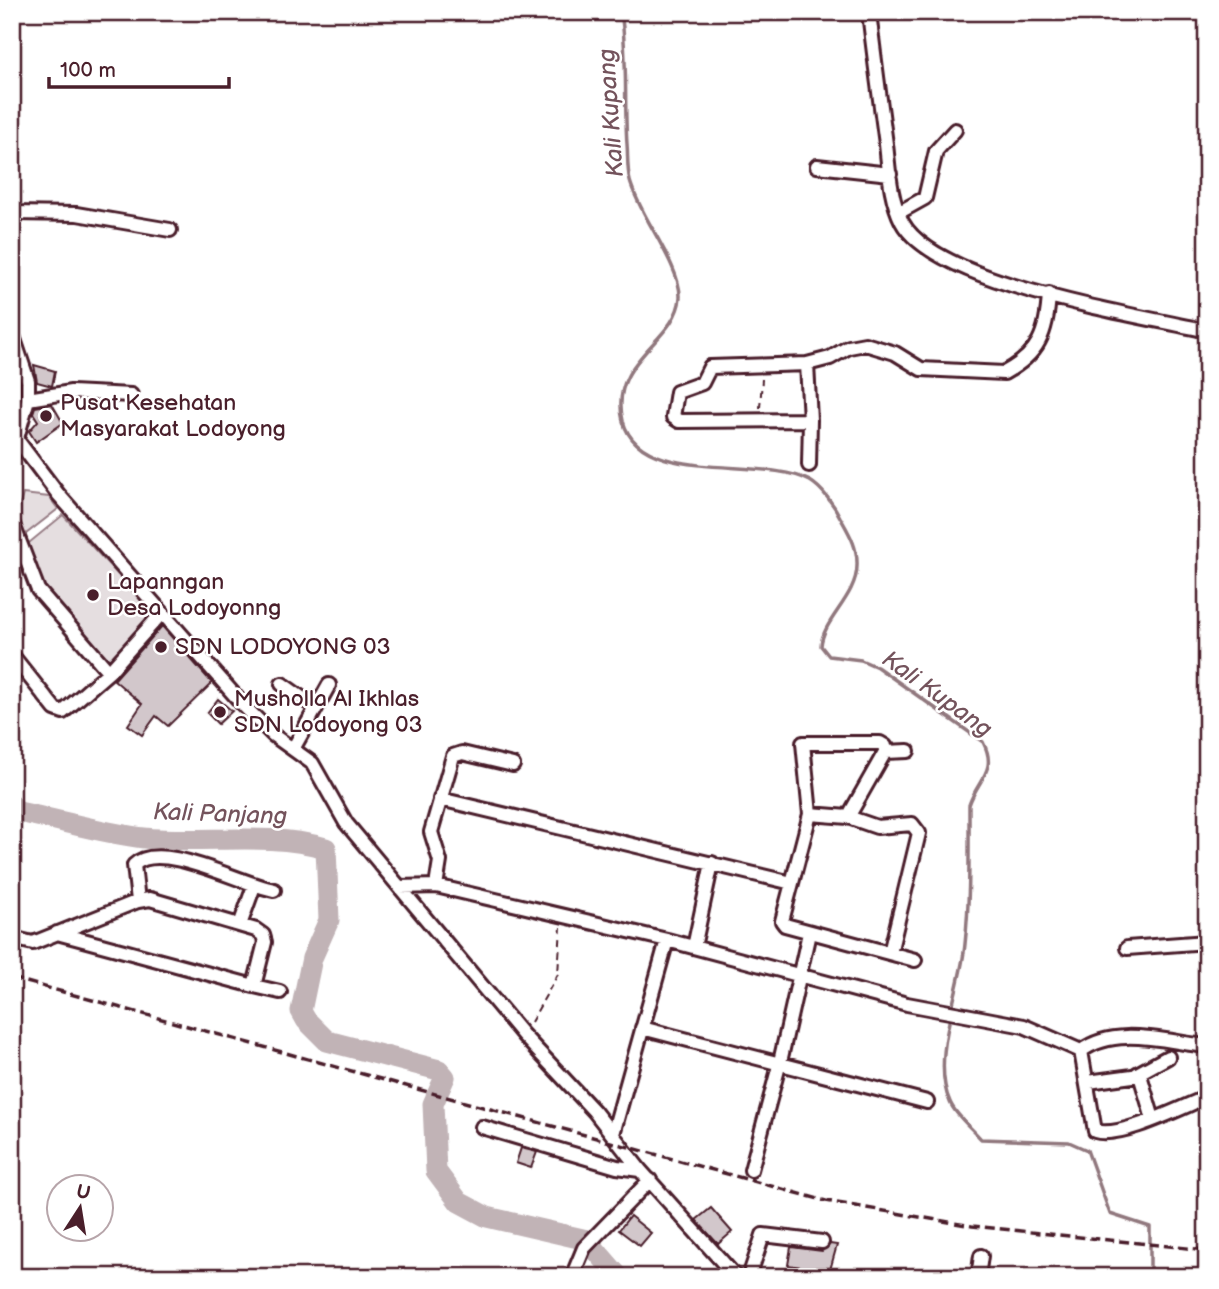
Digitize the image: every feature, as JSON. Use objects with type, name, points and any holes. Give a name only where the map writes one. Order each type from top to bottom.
[{"type":"street","points":[[869,12],[890,174],[898,214],[912,238],[929,251],[983,275],[1049,294],[1207,331]]},
{"type":"street","points":[[898,214],[925,198],[936,151],[955,131]]},
{"type":"street","points":[[817,166],[890,174]]},
{"type":"street","points":[[12,213],[77,214],[170,230]]},
{"type":"street","points":[[810,420],[680,421],[673,417],[677,392],[702,383],[710,367],[807,364],[830,358],[849,347],[865,344],[895,353],[921,369],[1004,373],[1035,349],[1044,334],[1049,294]]},
{"type":"street","points":[[12,333],[27,372],[28,399],[14,436],[58,494],[245,708],[273,735],[312,763],[346,823],[523,1035],[613,1134],[640,1170],[736,1277]]},
{"type":"street","points":[[807,364],[809,465]]},
{"type":"street","points":[[28,399],[71,392],[131,395]]},
{"type":"street","points":[[14,524],[38,590],[109,672]]},
{"type":"street","points":[[12,655],[59,712],[66,710],[109,672],[161,614]]},
{"type":"street","points":[[282,684],[316,708]]},
{"type":"street","points":[[293,749],[329,685]]},
{"type":"street","points":[[848,817],[885,752],[885,746],[873,741],[803,743],[810,814],[782,923],[809,933],[915,960]]},
{"type":"street","points":[[885,752],[908,751]]},
{"type":"street","points":[[436,886],[440,862],[431,832],[453,756],[462,754],[513,765]]},
{"type":"street","points":[[440,799],[792,883]]},
{"type":"street","points":[[810,814],[848,817],[877,827],[912,824],[919,832],[890,953]]},
{"type":"street","points":[[138,901],[134,865],[139,861],[168,859],[197,863],[254,886],[274,890]]},
{"type":"street","points":[[694,947],[712,863]]},
{"type":"street","points":[[240,925],[254,886]]},
{"type":"street","points":[[400,887],[436,886],[667,940],[940,1010],[1036,1030],[1081,1051]]},
{"type":"street","points":[[12,939],[33,943],[138,901],[150,899],[240,925],[263,935],[265,942],[254,986]]},
{"type":"street","points":[[57,933],[280,992]]},
{"type":"street","points":[[751,1170],[780,1062],[809,933]]},
{"type":"street","points":[[613,1134],[667,940]]},
{"type":"street","points":[[1127,948],[1207,942]]},
{"type":"street","points":[[642,1028],[927,1102]]},
{"type":"street","points":[[1081,1051],[1102,1039],[1120,1036],[1207,1046]]},
{"type":"street","points":[[1081,1051],[1095,1130],[1109,1133],[1207,1097]]},
{"type":"street","points":[[1088,1082],[1137,1074],[1168,1057]]},
{"type":"street","points":[[1137,1074],[1142,1077],[1153,1119]]},
{"type":"street","points":[[482,1127],[617,1167],[640,1170]]},
{"type":"street","points":[[572,1277],[577,1258],[591,1239],[650,1180]]},
{"type":"street","points":[[749,1277],[763,1235],[822,1242]]},
{"type":"street","points":[[978,1277],[981,1256]]},
{"type":"path","points":[[760,420],[764,364]]},
{"type":"path","points":[[523,1035],[558,974],[563,916]]},
{"type":"shaded area","points":[[23,494],[49,497],[58,509],[22,537],[16,519]]},
{"type":"shaded area","name":"Lapanngan Desa Lodoyonng","points":[[63,515],[153,613],[108,665],[36,577],[24,547]]},
{"type":"building","points":[[34,365],[55,371],[52,386],[37,382]]},
{"type":"building","name":"Pusat Kesehatan Masyarakat Lodoyong","points":[[52,404],[63,423],[36,442],[29,431],[38,421],[33,413],[35,407]]},
{"type":"building","name":"SDN LODOYONG 03","points":[[162,626],[212,683],[168,726],[156,716],[142,735],[128,725],[142,704],[114,680]]},
{"type":"building","name":"Musholla Al Ikhlas SDN Lodoyong 03","points":[[218,699],[232,711],[218,724],[207,713]]},
{"type":"building","points":[[521,1148],[537,1152],[531,1168],[516,1163]]},
{"type":"building","points":[[711,1208],[732,1232],[718,1244],[696,1220]]},
{"type":"building","points":[[630,1216],[651,1233],[640,1246],[619,1230]]},
{"type":"building","points":[[830,1244],[837,1245],[828,1277],[815,1277],[816,1269],[788,1265],[791,1247],[822,1251]]},
{"type":"waterway","name":"Kali Kupang","points":[[621,12],[629,177],[674,271],[680,297],[676,313],[668,327],[634,366],[625,382],[621,400],[623,421],[634,441],[653,454],[678,462],[789,474],[810,481],[819,488],[847,529],[857,559],[852,588],[827,627],[821,646],[829,656],[861,660],[877,667],[983,742],[988,768],[969,805],[965,944],[948,1024],[943,1065],[950,1102],[981,1139],[1069,1142],[1087,1150],[1110,1214],[1150,1227],[1150,1277]]},
{"type":"waterway","points":[[12,403],[19,412],[12,424]]},
{"type":"waterway","points":[[12,482],[12,516]]},
{"type":"waterway","name":"Kali Panjang","points":[[12,805],[18,812],[144,838],[281,840],[326,848],[329,920],[312,958],[301,1011],[306,1020],[327,1041],[439,1070],[445,1077],[433,1104],[436,1171],[459,1202],[487,1217],[587,1240],[619,1277]]},
{"type":"railway","points":[[12,978],[826,1201],[972,1226],[1207,1250]]},
{"type":"place","name":"Pusat Kesehatan Masyarakat Lodoyong","points":[[46,416]]},
{"type":"place","name":"Lapanngan Desa Lodoyonng","points":[[93,595]]},
{"type":"place","name":"SDN LODOYONG 03","points":[[161,647]]},
{"type":"place","name":"Musholla Al Ikhlas SDN Lodoyong 03","points":[[220,712]]}]
